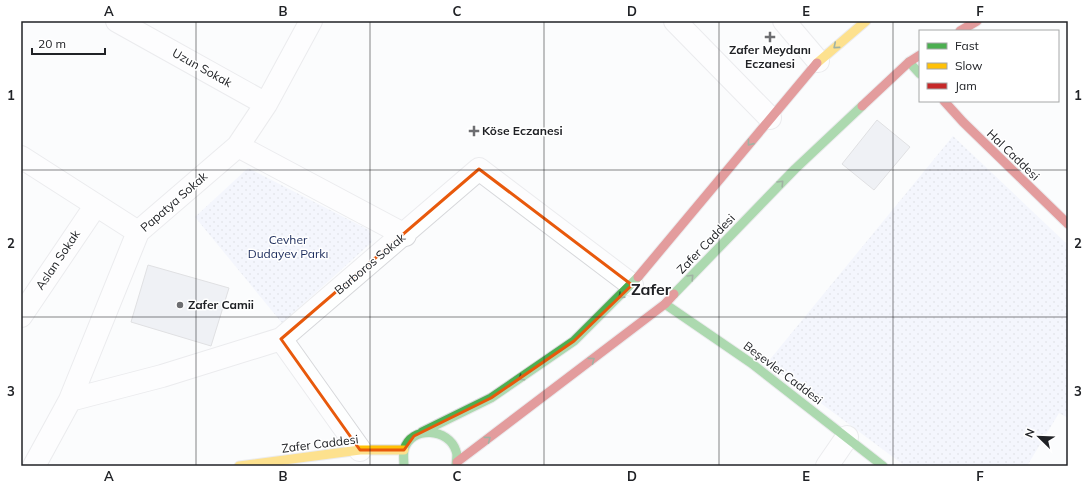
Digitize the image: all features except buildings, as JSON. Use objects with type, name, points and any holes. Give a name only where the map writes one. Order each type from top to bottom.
[{"type":"main road","points":[[404,466],[404,450],[411,439],[422,432],[491,398],[574,341],[632,285],[818,61],[866,21]]},
{"type":"main road","points":[[962,30],[977,21]]},
{"type":"main road","name":"Zafer Caddesi","points":[[456,464],[666,304],[795,168],[909,62],[919,56]]},
{"type":"main road","points":[[909,62],[919,73]]},
{"type":"main road","name":"Hal Caddesi","points":[[945,102],[963,122],[1068,224]]},
{"type":"main road","name":"Beşevler Caddesi","points":[[666,304],[751,363],[883,466]]},
{"type":"main road","name":"Zafer Caddesi","points":[[422,432],[431,431],[448,437],[454,445],[457,453],[456,464]]},
{"type":"main road","name":"Zafer Caddesi","points":[[239,466],[360,450],[404,450]]},
{"type":"street","name":"Uzun Sokak","points":[[117,21],[266,104]]},
{"type":"street","name":"Papatya Sokak","points":[[34,466],[70,400],[138,232],[238,146],[266,104],[311,21]]},
{"type":"street","points":[[675,21],[770,118]]},
{"type":"street","points":[[784,21],[818,61]]},
{"type":"street","points":[[238,146],[405,235]]},
{"type":"street","points":[[21,157],[138,232]]},
{"type":"street","name":"Barboros Sokak","points":[[70,400],[162,376],[281,340],[479,170],[632,285]]},
{"type":"street","name":"Aslan Sokak","points":[[21,316],[96,205]]},
{"type":"street","points":[[281,340],[360,450]]},
{"type":"street","points":[[827,466],[846,437]]},
{"type":"highlighted area","points":[[479,169],[632,285],[574,341],[491,398],[414,436],[404,450],[360,450],[281,339]]},
{"type":"green space","points":[[953,136],[1068,245],[1068,418],[1059,413],[1027,466],[905,466],[767,363]]},
{"type":"green space","name":"Cevher Dudayev Parkı","points":[[248,168],[369,230],[372,242],[282,323],[195,217]]},
{"type":"traffic: fast","points":[[909,62],[919,73]]},
{"type":"traffic: fast","points":[[674,294],[795,169],[862,106]]},
{"type":"traffic: fast","points":[[422,432],[491,398],[574,341],[638,277]]},
{"type":"traffic: fast","points":[[665,304],[751,363],[883,466]]},
{"type":"traffic: fast","points":[[404,466],[404,450],[408,442],[414,436],[430,432],[438,434],[452,443],[457,453],[456,466]]},
{"type":"traffic: slow","points":[[817,63],[866,21]]},
{"type":"traffic: slow","points":[[239,466],[360,450],[404,450]]},
{"type":"traffic: jam","points":[[962,30],[977,21]]},
{"type":"traffic: jam","points":[[862,106],[909,62],[919,56]]},
{"type":"traffic: jam","points":[[638,277],[817,63]]},
{"type":"traffic: jam","points":[[945,102],[963,122],[1068,224]]},
{"type":"traffic: jam","points":[[457,462],[665,304],[674,294]]},
{"type":"place","name":"Zafer Meydanı Eczanesi","points":[[770,37]]},
{"type":"place","name":"Köse Eczanesi","points":[[474,131]]},
{"type":"place","name":"Zafer Camii","points":[[180,305]]},
{"type":"district","name":"Zafer","points":[[651,289]]}]
